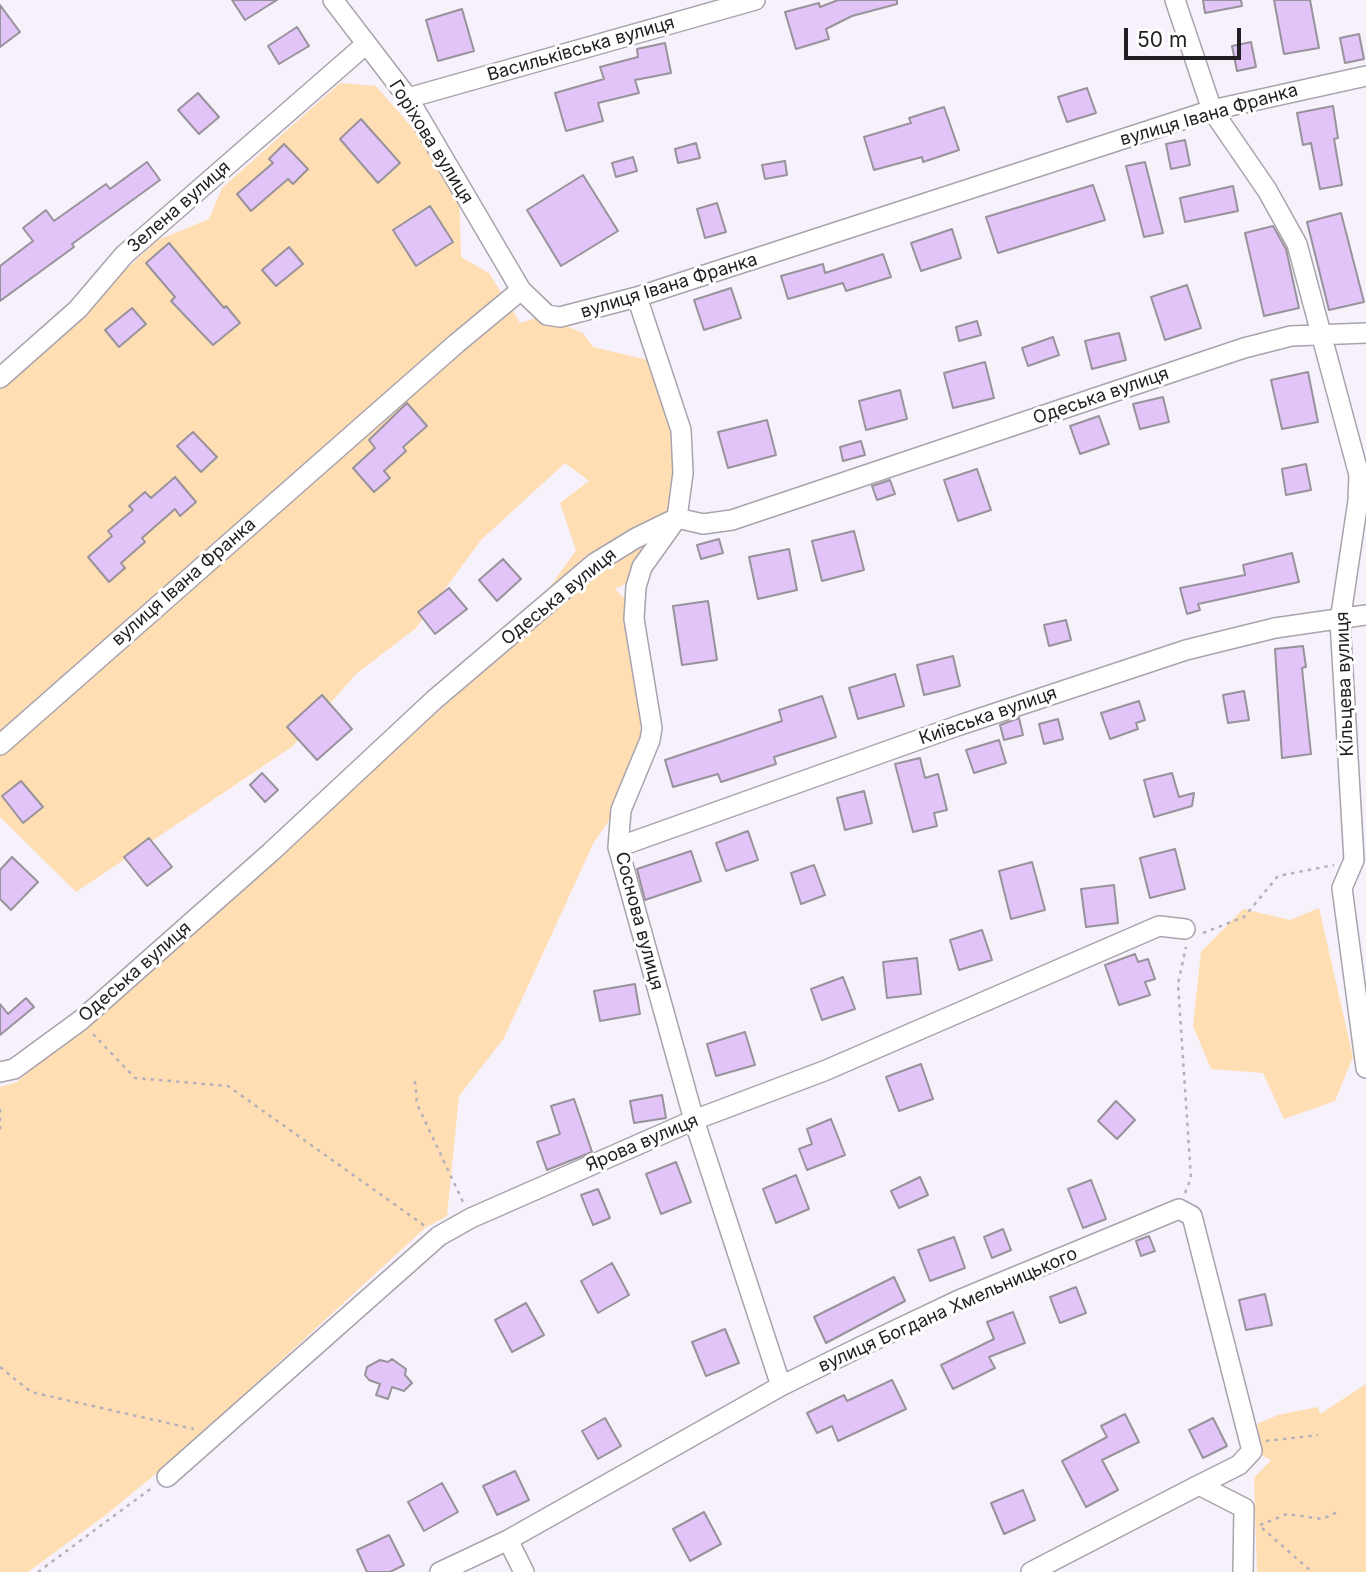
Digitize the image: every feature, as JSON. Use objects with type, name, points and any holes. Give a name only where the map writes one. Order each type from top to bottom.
[{"type":"street","name":"Горіхова вулиця","points":[[333,0],[408,98],[521,290]]},
{"type":"street","name":"Васильківська вулиця","points":[[408,98],[755,0]]},
{"type":"street","name":"Кільцева вулиця","points":[[1175,0],[1212,110],[1267,190],[1297,244],[1359,475],[1358,502],[1340,621],[1360,859],[1342,888],[1366,1068]]},
{"type":"street","name":"Зелена вулиця","points":[[0,378],[78,309],[124,255],[365,45]]},
{"type":"street","name":"вулиця Івана Франка","points":[[0,745],[446,352],[521,290],[547,315],[560,317],[637,297],[1212,110],[1366,76]]},
{"type":"street","name":"Соснова вулиця","points":[[637,297],[681,430],[683,473],[677,518],[642,567],[636,587],[634,619],[652,728],[650,740],[621,810],[618,847],[694,1120],[781,1386]]},
{"type":"street","name":"Одеська вулиця","points":[[0,1072],[14,1069],[80,1020],[271,852],[434,700],[595,563],[636,538],[677,518],[703,524],[733,520],[1244,348],[1292,336],[1366,333]]},
{"type":"street","name":"Київська вулиця","points":[[618,847],[986,716],[1174,654],[1275,628],[1340,621],[1366,615]]},
{"type":"street","name":"Ярова вулиця","points":[[167,1477],[439,1236],[471,1218],[694,1120],[824,1071],[1159,926],[1187,931]]},
{"type":"street","name":"вулиця Богдана Хмельницького","points":[[440,1572],[508,1540],[781,1386],[959,1300],[1179,1209]]},
{"type":"street","points":[[1031,1572],[1239,1465],[1252,1451],[1192,1216],[1179,1209]]},
{"type":"street","points":[[1199,1485],[1244,1508],[1243,1572]]},
{"type":"street","points":[[508,1540],[524,1572]]},
{"type":"path","points":[[1179,1209],[1191,1178],[1178,984],[1187,931],[1208,933],[1244,917],[1278,876],[1360,859]]},
{"type":"path","points":[[80,1020],[135,1078],[228,1086],[439,1236]]},
{"type":"path","points":[[415,1081],[417,1104],[471,1218]]},
{"type":"path","points":[[0,1109],[1,1130]]},
{"type":"path","points":[[0,1367],[32,1391],[216,1434]]},
{"type":"path","points":[[1249,1440],[1318,1435]]},
{"type":"path","points":[[38,1572],[167,1477]]},
{"type":"path","points":[[1244,1508],[1312,1572]]},
{"type":"path","points":[[1260,1525],[1287,1514],[1322,1519],[1340,1511]]},
{"type":"shaded area","points":[[340,83],[376,86],[435,154],[459,189],[461,257],[489,273],[520,323],[542,316],[583,333],[593,347],[648,360],[672,384],[677,505],[635,579],[615,589],[636,610],[646,767],[594,842],[504,1038],[459,1096],[447,1216],[425,1228],[175,1458],[107,1514],[28,1572],[0,1572],[0,1087],[17,1082],[503,654],[576,550],[560,503],[589,481],[565,463],[481,540],[416,628],[356,674],[293,746],[76,892],[0,817],[0,385],[158,240],[209,219],[222,188]]},
{"type":"shaded area","points":[[1319,908],[1353,1057],[1335,1101],[1284,1119],[1263,1073],[1211,1069],[1193,1026],[1201,952],[1243,909],[1290,920]]},
{"type":"shaded area","points":[[1366,1384],[1366,1572],[1257,1572],[1254,1478],[1271,1460],[1261,1455],[1257,1424],[1278,1415],[1318,1407],[1320,1414]]},
{"type":"building","points":[[232,0],[277,0],[245,20]]},
{"type":"building","points":[[838,0],[897,0],[897,4],[852,16],[826,29],[829,39],[796,49],[785,12],[819,3],[820,7]]},
{"type":"building","points":[[1203,0],[1241,0],[1242,6],[1205,13]]},
{"type":"building","points":[[1274,0],[1310,0],[1319,48],[1284,54]]},
{"type":"building","points":[[0,5],[20,32],[0,47]]},
{"type":"building","points":[[462,9],[474,51],[438,61],[426,20]]},
{"type":"building","points":[[297,27],[309,46],[279,64],[268,46]]},
{"type":"building","points":[[1359,34],[1364,59],[1345,63],[1340,38]]},
{"type":"building","points":[[1251,42],[1256,67],[1237,71],[1232,46]]},
{"type":"building","points":[[665,43],[671,73],[635,80],[639,93],[598,103],[603,121],[566,131],[555,93],[604,79],[600,67],[638,57],[637,49]]},
{"type":"building","points":[[1087,88],[1096,113],[1067,122],[1058,97]]},
{"type":"building","points":[[198,93],[219,117],[199,134],[178,110]]},
{"type":"building","points":[[1333,106],[1338,138],[1334,139],[1342,185],[1320,189],[1311,143],[1303,145],[1297,113]]},
{"type":"building","points":[[944,107],[959,150],[923,162],[922,157],[874,170],[864,137],[911,123],[909,118]]},
{"type":"building","points":[[361,119],[400,163],[378,183],[340,139]]},
{"type":"building","points":[[1185,140],[1190,165],[1171,169],[1166,144]]},
{"type":"building","points":[[696,143],[700,158],[678,163],[675,149]]},
{"type":"building","points":[[284,144],[308,169],[293,184],[288,179],[251,211],[237,194],[273,163],[269,159]]},
{"type":"building","points":[[633,157],[637,171],[616,177],[612,163]]},
{"type":"building","points":[[785,161],[787,175],[765,179],[762,165]]},
{"type":"building","points":[[147,162],[160,180],[0,301],[0,266],[33,241],[23,228],[46,210],[54,221],[106,184],[110,189]]},
{"type":"building","points":[[1145,162],[1163,233],[1144,237],[1126,166]]},
{"type":"building","points":[[583,175],[618,231],[561,266],[527,210]]},
{"type":"building","points":[[1093,185],[1105,220],[998,253],[986,217]]},
{"type":"building","points":[[1233,186],[1238,211],[1185,222],[1180,198]]},
{"type":"building","points":[[717,203],[726,232],[705,238],[697,209]]},
{"type":"building","points":[[430,206],[453,242],[416,266],[393,230]]},
{"type":"building","points":[[1341,213],[1364,302],[1329,310],[1307,222]]},
{"type":"building","points":[[1273,226],[1286,249],[1299,308],[1264,316],[1245,233]]},
{"type":"building","points":[[952,229],[961,258],[921,271],[911,243]]},
{"type":"building","points":[[169,243],[240,323],[213,345],[171,301],[175,297],[146,263]]},
{"type":"building","points":[[289,247],[303,264],[276,286],[262,270]]},
{"type":"building","points":[[883,254],[891,277],[846,291],[843,283],[788,299],[781,276],[823,264],[825,273]]},
{"type":"building","points":[[1187,285],[1201,328],[1165,340],[1151,297]]},
{"type":"building","points":[[731,288],[741,318],[704,330],[694,300]]},
{"type":"building","points":[[132,308],[146,324],[119,347],[105,330]]},
{"type":"building","points":[[977,321],[981,335],[959,341],[956,327]]},
{"type":"building","points":[[1119,333],[1126,360],[1092,369],[1085,341]]},
{"type":"building","points":[[1053,337],[1059,355],[1028,366],[1022,348]]},
{"type":"building","points":[[985,362],[994,398],[953,408],[944,373]]},
{"type":"building","points":[[1308,372],[1318,422],[1282,429],[1271,380]]},
{"type":"building","points":[[900,390],[907,419],[866,430],[859,401]]},
{"type":"building","points":[[1163,397],[1169,422],[1140,429],[1133,404]]},
{"type":"building","points":[[407,403],[427,426],[403,447],[406,451],[384,471],[390,478],[374,492],[353,468],[375,448],[369,440]]},
{"type":"building","points":[[1099,416],[1109,444],[1080,454],[1070,426]]},
{"type":"building","points":[[767,420],[776,455],[728,468],[718,432]]},
{"type":"building","points":[[193,432],[217,457],[201,472],[177,446]]},
{"type":"building","points":[[861,441],[865,455],[843,461],[840,447]]},
{"type":"building","points":[[1306,464],[1311,490],[1286,495],[1282,469]]},
{"type":"building","points":[[977,469],[991,510],[958,521],[944,480]]},
{"type":"building","points":[[175,477],[196,502],[180,516],[175,509],[142,538],[145,542],[121,563],[125,568],[109,582],[88,557],[112,536],[108,531],[133,510],[129,506],[145,492],[151,498]]},
{"type":"building","points":[[890,480],[895,494],[877,500],[872,486]]},
{"type":"building","points":[[854,531],[864,570],[822,581],[812,541]]},
{"type":"building","points":[[719,539],[723,553],[701,559],[697,545]]},
{"type":"building","points":[[789,549],[797,590],[758,599],[749,557]]},
{"type":"building","points":[[1292,553],[1299,582],[1198,604],[1200,610],[1187,614],[1180,588],[1245,575],[1243,565]]},
{"type":"building","points":[[503,559],[521,579],[497,601],[479,580]]},
{"type":"building","points":[[449,588],[467,609],[435,634],[418,612]]},
{"type":"building","points":[[708,601],[717,660],[682,665],[673,606]]},
{"type":"building","points":[[1066,620],[1071,640],[1049,646],[1044,625]]},
{"type":"building","points":[[1303,646],[1306,667],[1302,668],[1311,754],[1282,758],[1275,649]]},
{"type":"building","points":[[953,656],[960,686],[924,695],[917,665]]},
{"type":"building","points":[[895,674],[904,706],[858,719],[849,688]]},
{"type":"building","points":[[1244,691],[1249,720],[1228,723],[1223,695]]},
{"type":"building","points":[[322,695],[352,729],[317,760],[287,727]]},
{"type":"building","points":[[822,696],[836,737],[774,757],[776,764],[721,782],[718,774],[673,787],[665,760],[782,721],[779,710]]},
{"type":"building","points":[[1139,701],[1145,720],[1136,723],[1138,729],[1110,739],[1101,713]]},
{"type":"building","points":[[1019,718],[1023,735],[1004,740],[1000,725]]},
{"type":"building","points":[[1058,719],[1063,739],[1044,744],[1039,724]]},
{"type":"building","points":[[999,740],[1006,763],[974,773],[966,750]]},
{"type":"building","points":[[920,758],[925,778],[938,774],[947,810],[934,813],[937,826],[913,832],[895,764]]},
{"type":"building","points":[[262,773],[278,790],[265,802],[250,785]]},
{"type":"building","points":[[1172,773],[1179,797],[1194,793],[1192,806],[1154,817],[1144,780]]},
{"type":"building","points":[[21,781],[43,807],[23,823],[2,796]]},
{"type":"building","points":[[864,791],[872,823],[845,830],[837,798]]},
{"type":"building","points":[[748,831],[758,860],[726,871],[716,843]]},
{"type":"building","points":[[149,838],[172,867],[147,886],[124,857]]},
{"type":"building","points":[[1175,849],[1185,889],[1150,898],[1140,858]]},
{"type":"building","points":[[691,851],[701,881],[645,900],[637,869]]},
{"type":"building","points":[[12,857],[38,882],[11,910],[0,899],[0,870]]},
{"type":"building","points":[[1032,862],[1045,910],[1011,919],[999,871]]},
{"type":"building","points":[[814,865],[825,895],[801,904],[791,873]]},
{"type":"building","points":[[1114,885],[1118,923],[1086,927],[1081,889]]},
{"type":"building","points":[[982,930],[992,960],[959,970],[950,940]]},
{"type":"building","points":[[1135,954],[1138,962],[1148,959],[1155,979],[1145,982],[1150,995],[1119,1005],[1105,965]]},
{"type":"building","points":[[917,958],[921,994],[887,998],[883,962]]},
{"type":"building","points":[[843,977],[855,1009],[822,1020],[811,989]]},
{"type":"building","points":[[635,984],[640,1014],[600,1021],[594,991]]},
{"type":"building","points":[[26,998],[34,1007],[0,1035],[0,1004],[8,1014]]},
{"type":"building","points":[[745,1032],[755,1065],[716,1076],[707,1044]]},
{"type":"building","points":[[921,1064],[933,1099],[899,1111],[886,1077]]},
{"type":"building","points":[[662,1095],[666,1118],[634,1123],[630,1101]]},
{"type":"building","points":[[574,1099],[592,1152],[547,1170],[537,1142],[560,1134],[551,1106]]},
{"type":"building","points":[[1116,1101],[1135,1120],[1117,1139],[1098,1121]]},
{"type":"building","points":[[831,1119],[845,1155],[807,1170],[799,1149],[812,1144],[807,1129]]},
{"type":"building","points":[[676,1162],[691,1202],[661,1214],[646,1174]]},
{"type":"building","points":[[796,1175],[809,1209],[776,1223],[763,1189]]},
{"type":"building","points":[[920,1177],[928,1195],[899,1208],[891,1191]]},
{"type":"building","points":[[1091,1180],[1106,1219],[1083,1228],[1068,1189]]},
{"type":"building","points":[[598,1189],[610,1218],[593,1225],[581,1195]]},
{"type":"building","points":[[1003,1229],[1011,1250],[992,1258],[984,1237]]},
{"type":"building","points":[[1149,1236],[1155,1251],[1141,1256],[1136,1241]]},
{"type":"building","points":[[954,1237],[965,1268],[930,1281],[918,1250]]},
{"type":"building","points":[[612,1263],[629,1295],[598,1313],[581,1281]]},
{"type":"building","points":[[894,1277],[905,1301],[826,1343],[814,1317]]},
{"type":"building","points":[[1076,1287],[1086,1313],[1060,1323],[1050,1297]]},
{"type":"building","points":[[1265,1294],[1272,1325],[1246,1330],[1239,1300]]},
{"type":"building","points":[[526,1303],[544,1335],[512,1352],[495,1320]]},
{"type":"building","points":[[1013,1312],[1025,1343],[989,1357],[995,1368],[953,1389],[941,1365],[994,1339],[987,1322]]},
{"type":"building","points":[[725,1329],[739,1363],[706,1376],[692,1342]]},
{"type":"building","points":[[392,1359],[406,1369],[405,1375],[412,1383],[404,1391],[392,1387],[388,1399],[376,1395],[380,1384],[369,1380],[365,1375],[367,1367],[380,1360],[388,1362]]},
{"type":"building","points":[[892,1380],[906,1409],[838,1441],[832,1426],[817,1433],[807,1413],[844,1395],[847,1401]]},
{"type":"building","points":[[1125,1414],[1139,1442],[1102,1460],[1118,1490],[1086,1507],[1062,1461],[1107,1437],[1101,1426]]},
{"type":"building","points":[[605,1418],[621,1446],[598,1459],[582,1431]]},
{"type":"building","points":[[1213,1418],[1227,1446],[1203,1458],[1189,1430]]},
{"type":"building","points":[[515,1471],[529,1500],[497,1515],[483,1486]]},
{"type":"building","points":[[442,1483],[458,1512],[424,1531],[408,1502]]},
{"type":"building","points":[[1023,1490],[1035,1520],[1004,1534],[991,1503]]},
{"type":"building","points":[[704,1512],[721,1544],[690,1561],[673,1529]]},
{"type":"building","points":[[389,1535],[404,1565],[390,1572],[367,1572],[357,1550]]}]
